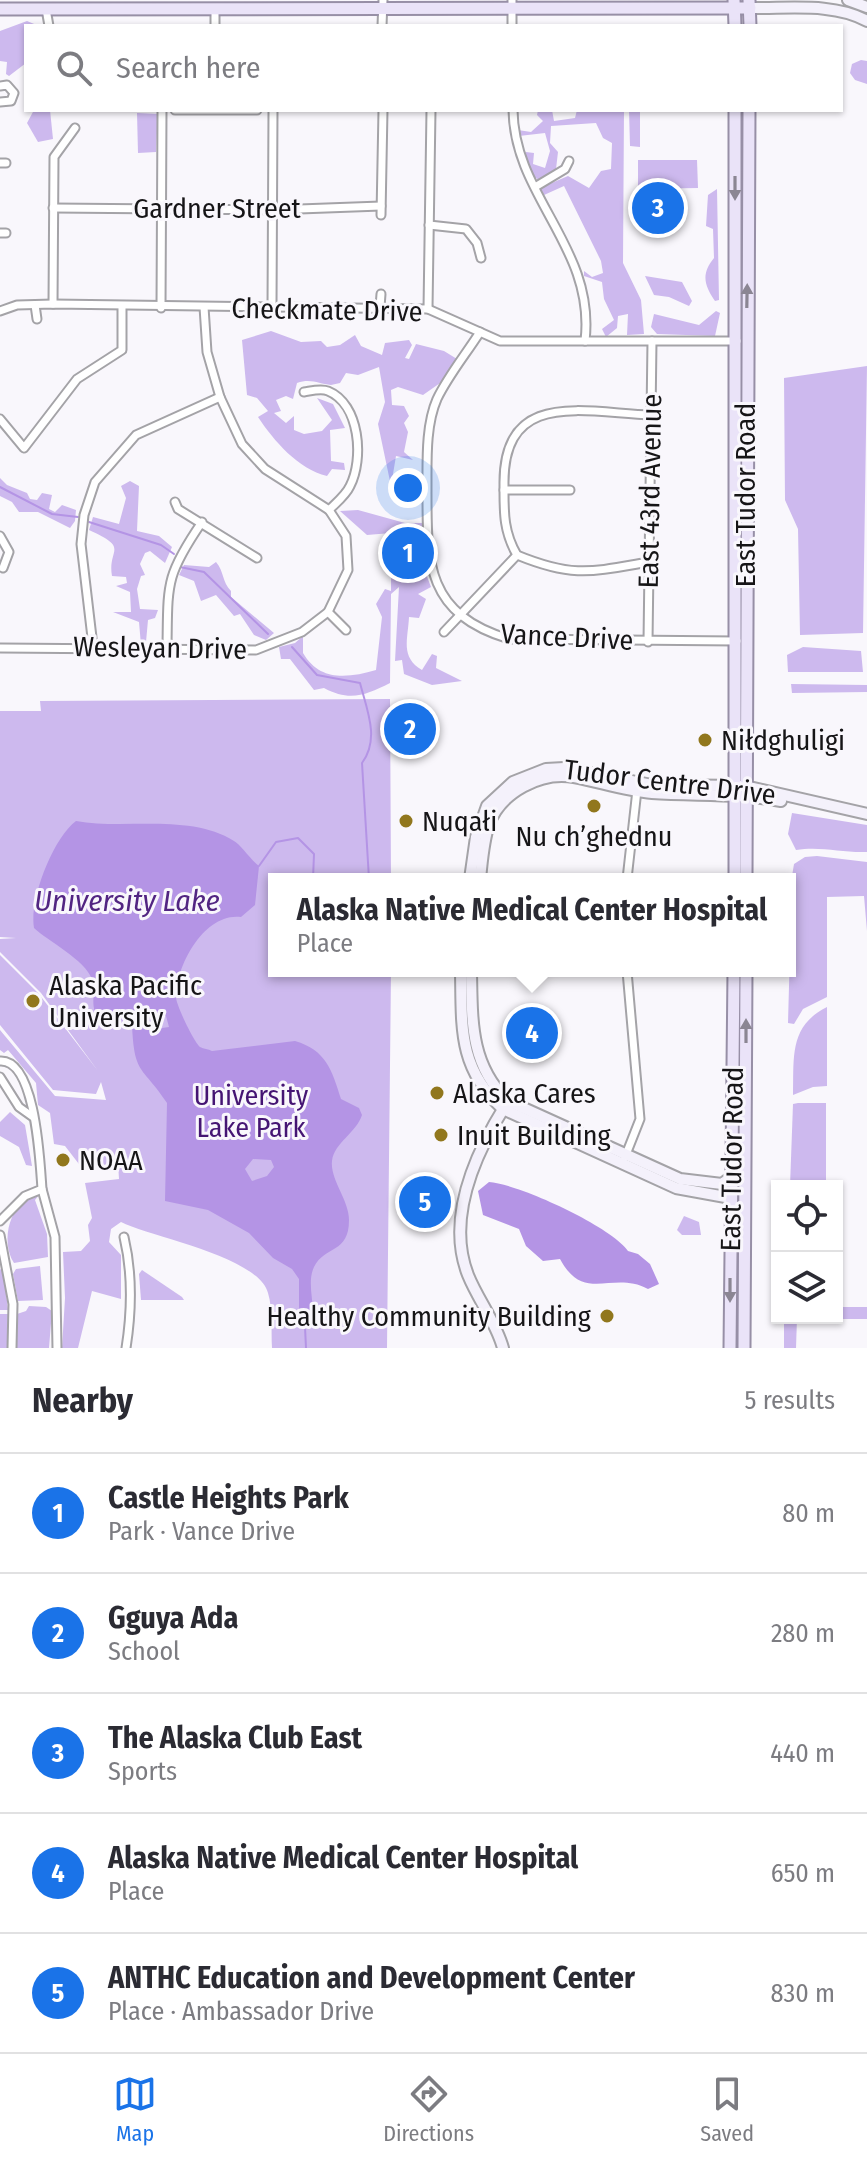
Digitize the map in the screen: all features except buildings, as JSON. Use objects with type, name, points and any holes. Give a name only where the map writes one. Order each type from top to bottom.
[{"type":"main road","points":[[0,9],[215,11],[382,4],[750,4]]},
{"type":"main road","points":[[734,4],[735,24]]},
{"type":"main road","name":"East Tudor Road","points":[[735,112],[740,341],[740,790],[735,873]]},
{"type":"main road","name":"East Tudor Road","points":[[740,341],[749,112]]},
{"type":"main road","name":"East Tudor Road","points":[[740,790],[746,873]]},
{"type":"main road","name":"East Tudor Road","points":[[730,1348],[734,977]]},
{"type":"main road","name":"East Tudor Road","points":[[744,1348],[746,977]]},
{"type":"street","points":[[848,0],[867,7]]},
{"type":"street","points":[[750,4],[845,12],[867,21]]},
{"type":"street","points":[[46,9],[49,24]]},
{"type":"street","points":[[215,11],[215,24]]},
{"type":"street","points":[[0,86],[7,85],[14,93],[11,101],[0,102]]},
{"type":"street","points":[[161,308],[162,112]]},
{"type":"street","points":[[272,307],[273,112]]},
{"type":"street","name":"Gardner Street","points":[[53,208],[381,210],[383,112]]},
{"type":"street","points":[[428,309],[431,112]]},
{"type":"street","points":[[513,112],[517,150],[581,275],[588,313],[585,341]]},
{"type":"street","points":[[53,304],[54,157],[75,128]]},
{"type":"street","points":[[535,187],[565,169],[569,161]]},
{"type":"street","points":[[429,225],[466,229],[477,243],[481,258]]},
{"type":"street","points":[[380,307],[381,294]]},
{"type":"street","name":"Checkmate Drive","points":[[0,311],[53,304],[161,308],[380,307],[428,309],[500,341],[740,341]]},
{"type":"street","points":[[35,305],[37,319]]},
{"type":"street","points":[[0,419],[24,448],[77,379],[122,350],[122,307]]},
{"type":"street","name":"Wesleyan Drive","points":[[0,648],[93,646],[256,650],[302,632],[328,612],[348,570],[346,536],[329,510],[265,469],[242,444],[220,397],[207,352],[204,307]]},
{"type":"street","name":"Vance Drive","points":[[480,332],[436,401],[427,449],[428,560],[438,589],[460,616],[484,631],[509,639],[740,641]]},
{"type":"street","name":"East 43rd Avenue","points":[[648,642],[652,341]]},
{"type":"street","points":[[304,392],[324,389],[339,397],[351,415],[356,435],[356,463],[350,487],[329,510]]},
{"type":"street","points":[[93,646],[81,544],[84,515],[95,482],[136,435],[220,397]]},
{"type":"street","points":[[649,562],[589,572],[554,570],[517,555],[504,525],[504,490],[508,446],[516,430],[535,417],[557,410],[651,415]]},
{"type":"street","points":[[504,490],[570,490]]},
{"type":"street","points":[[175,502],[178,509],[257,558]]},
{"type":"street","points":[[167,647],[168,579],[179,555],[202,522]]},
{"type":"street","points":[[0,536],[9,552],[3,568]]},
{"type":"street","points":[[444,632],[517,555]]},
{"type":"street","points":[[328,612],[346,630]]},
{"type":"street","name":"Tudor Centre Drive","points":[[471,873],[476,837],[484,813],[496,795],[513,782],[556,767],[637,787]]},
{"type":"street","name":"Tudor Centre Drive","points":[[481,873],[485,839],[495,811],[533,781],[569,776],[637,787],[740,790],[867,814]]},
{"type":"street","points":[[628,873],[637,787]]},
{"type":"street","points":[[461,977],[464,1048],[484,1092],[625,1159],[676,1188],[731,1198]]},
{"type":"street","points":[[471,977],[475,1047],[492,1086],[506,1105]]},
{"type":"street","points":[[625,1159],[640,1119],[628,977]]},
{"type":"street","points":[[0,1061],[11,1065],[29,1088],[42,1189],[55,1237],[57,1348]]},
{"type":"street","points":[[0,1077],[19,1107],[33,1117]]},
{"type":"street","points":[[500,1348],[496,1332],[465,1268],[460,1225],[472,1175],[506,1105]]},
{"type":"street","points":[[625,1159],[695,1183],[722,1184],[731,1177]]},
{"type":"street","points":[[0,1221],[25,1196],[42,1189]]},
{"type":"street","points":[[0,1235],[12,1348]]},
{"type":"street","points":[[124,1237],[130,1263],[131,1304],[126,1348]]},
{"type":"green space","points":[[27,21],[34,24],[24,24],[24,65],[9,76],[6,74],[7,62],[0,61],[0,31]]},
{"type":"green space","points":[[867,61],[867,84],[855,80],[850,73],[852,64]]},
{"type":"green space","points":[[33,112],[50,112],[53,139],[38,142],[27,123]]},
{"type":"green space","points":[[538,112],[552,112],[554,121],[575,118],[576,112],[624,112],[623,263],[641,300],[644,334],[627,335],[628,314],[618,316],[617,328],[606,337],[602,329],[614,320],[604,299],[602,282],[584,276],[584,271],[592,277],[603,273],[601,261],[564,186],[544,195],[540,188],[568,176],[589,188],[601,171],[611,169],[612,143],[603,138],[596,123],[551,126],[550,143],[558,152],[556,169],[539,180],[531,175],[523,159],[526,152],[534,153],[533,164],[545,168],[550,151],[545,133],[519,136],[518,130],[531,132],[543,121]]},
{"type":"green space","points":[[629,112],[640,112],[640,147],[630,146]]},
{"type":"green space","points":[[137,113],[158,114],[156,152],[138,153]]},
{"type":"green space","points":[[638,160],[697,160],[698,188],[638,189]]},
{"type":"green space","points":[[717,189],[719,300],[715,301],[706,280],[707,269],[714,258],[713,229],[706,226],[708,195]]},
{"type":"green space","points":[[645,276],[682,282],[692,301],[689,306],[669,297],[654,295]]},
{"type":"green space","points":[[716,311],[720,313],[715,336],[657,334],[651,327],[654,314],[699,325]]},
{"type":"green space","points":[[271,331],[301,342],[321,341],[327,347],[340,345],[355,335],[361,346],[382,355],[385,343],[409,340],[412,345],[405,358],[409,359],[416,344],[444,351],[457,359],[443,381],[423,395],[398,387],[391,390],[392,405],[404,406],[409,416],[404,423],[408,432],[404,452],[413,460],[396,456],[391,486],[378,424],[385,402],[379,367],[358,375],[346,373],[340,383],[331,385],[311,381],[297,383],[293,399],[286,396],[276,400],[281,411],[274,413],[286,423],[294,416],[294,430],[304,434],[322,431],[332,420],[317,398],[333,404],[345,428],[330,430],[331,461],[344,463],[345,470],[332,469],[327,476],[316,472],[297,461],[271,435],[258,417],[268,411],[257,398],[247,395],[242,340]]},
{"type":"green space","points":[[867,366],[863,633],[800,635],[798,529],[785,500],[784,378]]},
{"type":"green space","points":[[0,478],[7,485],[27,493],[30,499],[37,500],[42,493],[52,495],[49,509],[55,512],[62,505],[76,510],[75,521],[70,528],[38,512],[19,512],[12,502],[0,496]]},
{"type":"green space","points":[[130,481],[139,486],[137,531],[159,536],[172,547],[165,563],[150,551],[145,553],[140,564],[145,575],[141,576],[137,589],[140,609],[158,610],[155,618],[148,620],[146,642],[141,645],[139,622],[113,612],[131,612],[130,592],[116,586],[127,583],[126,577],[112,576],[113,546],[110,541],[89,530],[93,517],[119,524],[126,498],[121,486]]},
{"type":"green space","points":[[358,510],[405,523],[422,523],[427,572],[407,580],[426,574],[431,587],[418,594],[426,599],[419,618],[409,617],[408,653],[422,670],[432,654],[437,656],[436,668],[462,681],[432,685],[404,674],[402,660],[395,661],[399,587],[391,594],[390,683],[350,696],[324,688],[314,690],[290,659],[281,659],[279,647],[295,643],[303,636],[303,653],[326,673],[345,676],[376,670],[382,617],[376,604],[385,589],[391,591],[391,533],[367,535],[340,511]]},
{"type":"green space","points":[[216,562],[231,597],[274,633],[266,640],[254,635],[240,614],[234,616],[216,595],[201,601],[194,581],[179,575],[184,565],[209,567]]},
{"type":"green space","points":[[803,647],[861,651],[863,672],[788,672],[787,655]]},
{"type":"green space","points":[[791,684],[867,685],[867,692],[792,693]]},
{"type":"green space","name":"University Lake Park","points":[[390,699],[391,873],[268,873],[268,977],[391,977],[387,1348],[272,1348],[270,1299],[260,1280],[225,1258],[121,1222],[111,1229],[109,1242],[121,1255],[121,1299],[92,1291],[78,1348],[62,1348],[65,1298],[63,1252],[81,1251],[90,1241],[88,1225],[92,1218],[85,1183],[119,1179],[118,1163],[82,1168],[65,1146],[54,1144],[50,1113],[38,1105],[36,1083],[8,1050],[4,1053],[0,1050],[0,1030],[55,1096],[106,1100],[101,1082],[96,1094],[53,1090],[0,1025],[0,955],[39,994],[98,1071],[41,993],[0,952],[0,939],[16,938],[0,937],[0,711],[41,711],[40,701]]},
{"type":"green space","points":[[792,813],[867,825],[867,852],[796,850],[788,834]]},
{"type":"green space","points":[[805,857],[867,862],[867,931],[864,896],[827,897],[827,997],[803,1009],[794,1024],[788,1023],[789,977],[796,977],[796,873],[792,873],[794,864]]},
{"type":"green space","points":[[827,1007],[827,1086],[813,1087],[793,1095],[794,1055],[800,1033],[806,1023]]},
{"type":"green space","points":[[826,1103],[826,1180],[790,1180],[793,1104]]},
{"type":"green space","points":[[10,1112],[25,1125],[32,1166],[26,1165],[19,1147],[0,1136],[0,1122]]},
{"type":"green space","points":[[39,1195],[35,1200],[47,1234],[48,1257],[14,1263],[8,1244],[10,1223],[20,1205]]},
{"type":"green space","points":[[684,1216],[699,1222],[701,1235],[682,1235],[677,1230]]},
{"type":"green space","points":[[40,1266],[43,1300],[18,1301],[13,1274],[16,1269]]},
{"type":"green space","points":[[0,1269],[4,1272],[8,1310],[0,1310]]},
{"type":"green space","points":[[142,1270],[184,1300],[141,1300],[139,1274]]},
{"type":"green space","points":[[29,1306],[46,1307],[52,1311],[49,1348],[15,1348],[17,1314],[26,1311]]},
{"type":"green space","points":[[843,1307],[867,1307],[867,1319],[843,1319]]},
{"type":"green space","points":[[0,1314],[8,1314],[7,1348],[0,1348]]},
{"type":"green space","points":[[784,1324],[797,1324],[796,1348],[784,1348]]},
{"type":"water","name":"University Lake","points":[[76,821],[197,827],[217,832],[234,841],[259,866],[255,905],[241,917],[216,923],[195,943],[181,970],[176,997],[200,1047],[212,1051],[295,1041],[306,1045],[326,1062],[341,1099],[359,1108],[362,1115],[332,1161],[348,1213],[348,1231],[341,1244],[324,1255],[314,1267],[311,1282],[313,1314],[309,1328],[299,1322],[299,1279],[292,1269],[273,1258],[249,1233],[208,1210],[165,1201],[167,1103],[137,1062],[132,1024],[95,1012],[93,983],[88,972],[34,928],[35,902],[44,870],[67,829]],"holes":[[[150,1013],[166,1016],[169,1027],[155,1029],[149,1019]],[[253,1159],[271,1160],[274,1167],[267,1176],[252,1181],[245,1169]]]},
{"type":"water","points":[[489,1182],[542,1198],[604,1230],[628,1251],[638,1254],[650,1264],[659,1284],[648,1289],[635,1284],[589,1283],[569,1272],[560,1259],[543,1261],[526,1246],[519,1229],[483,1215],[478,1191]]},
{"type":"waterway","points":[[0,487],[52,514],[78,517]]},
{"type":"waterway","points":[[89,522],[161,545],[174,554]]},
{"type":"waterway","points":[[180,567],[204,572],[268,634]]},
{"type":"waterway","points":[[292,647],[317,675],[360,683],[371,734],[362,763],[369,873]]},
{"type":"waterway","points":[[259,866],[276,842],[298,838],[314,854],[313,873]]},
{"type":"waterway","points":[[305,1327],[306,1348]]},
{"type":"place","name":"The Alaska Club East","points":[[658,208]]},
{"type":"place","name":"Castle Heights Park","points":[[408,553]]},
{"type":"place","name":"Gguya Ada","points":[[410,729]]},
{"type":"place","name":"Niłdghuligi","points":[[705,740]]},
{"type":"place","name":"Nu ch’ghednu","points":[[594,806]]},
{"type":"place","name":"Nuqałi","points":[[406,821]]},
{"type":"place","name":"Alaska Pacific University","points":[[33,1001]]},
{"type":"place","name":"Alaska Native Medical Center Hospital","points":[[532,1033]]},
{"type":"place","name":"Alaska Cares","points":[[437,1093]]},
{"type":"place","name":"Inuit Building","points":[[441,1135]]},
{"type":"place","name":"NOAA","points":[[63,1160]]},
{"type":"place","name":"ANTHC Education and Development Center","points":[[425,1202]]},
{"type":"place","name":"Healthy Community Building","points":[[607,1316]]}]
